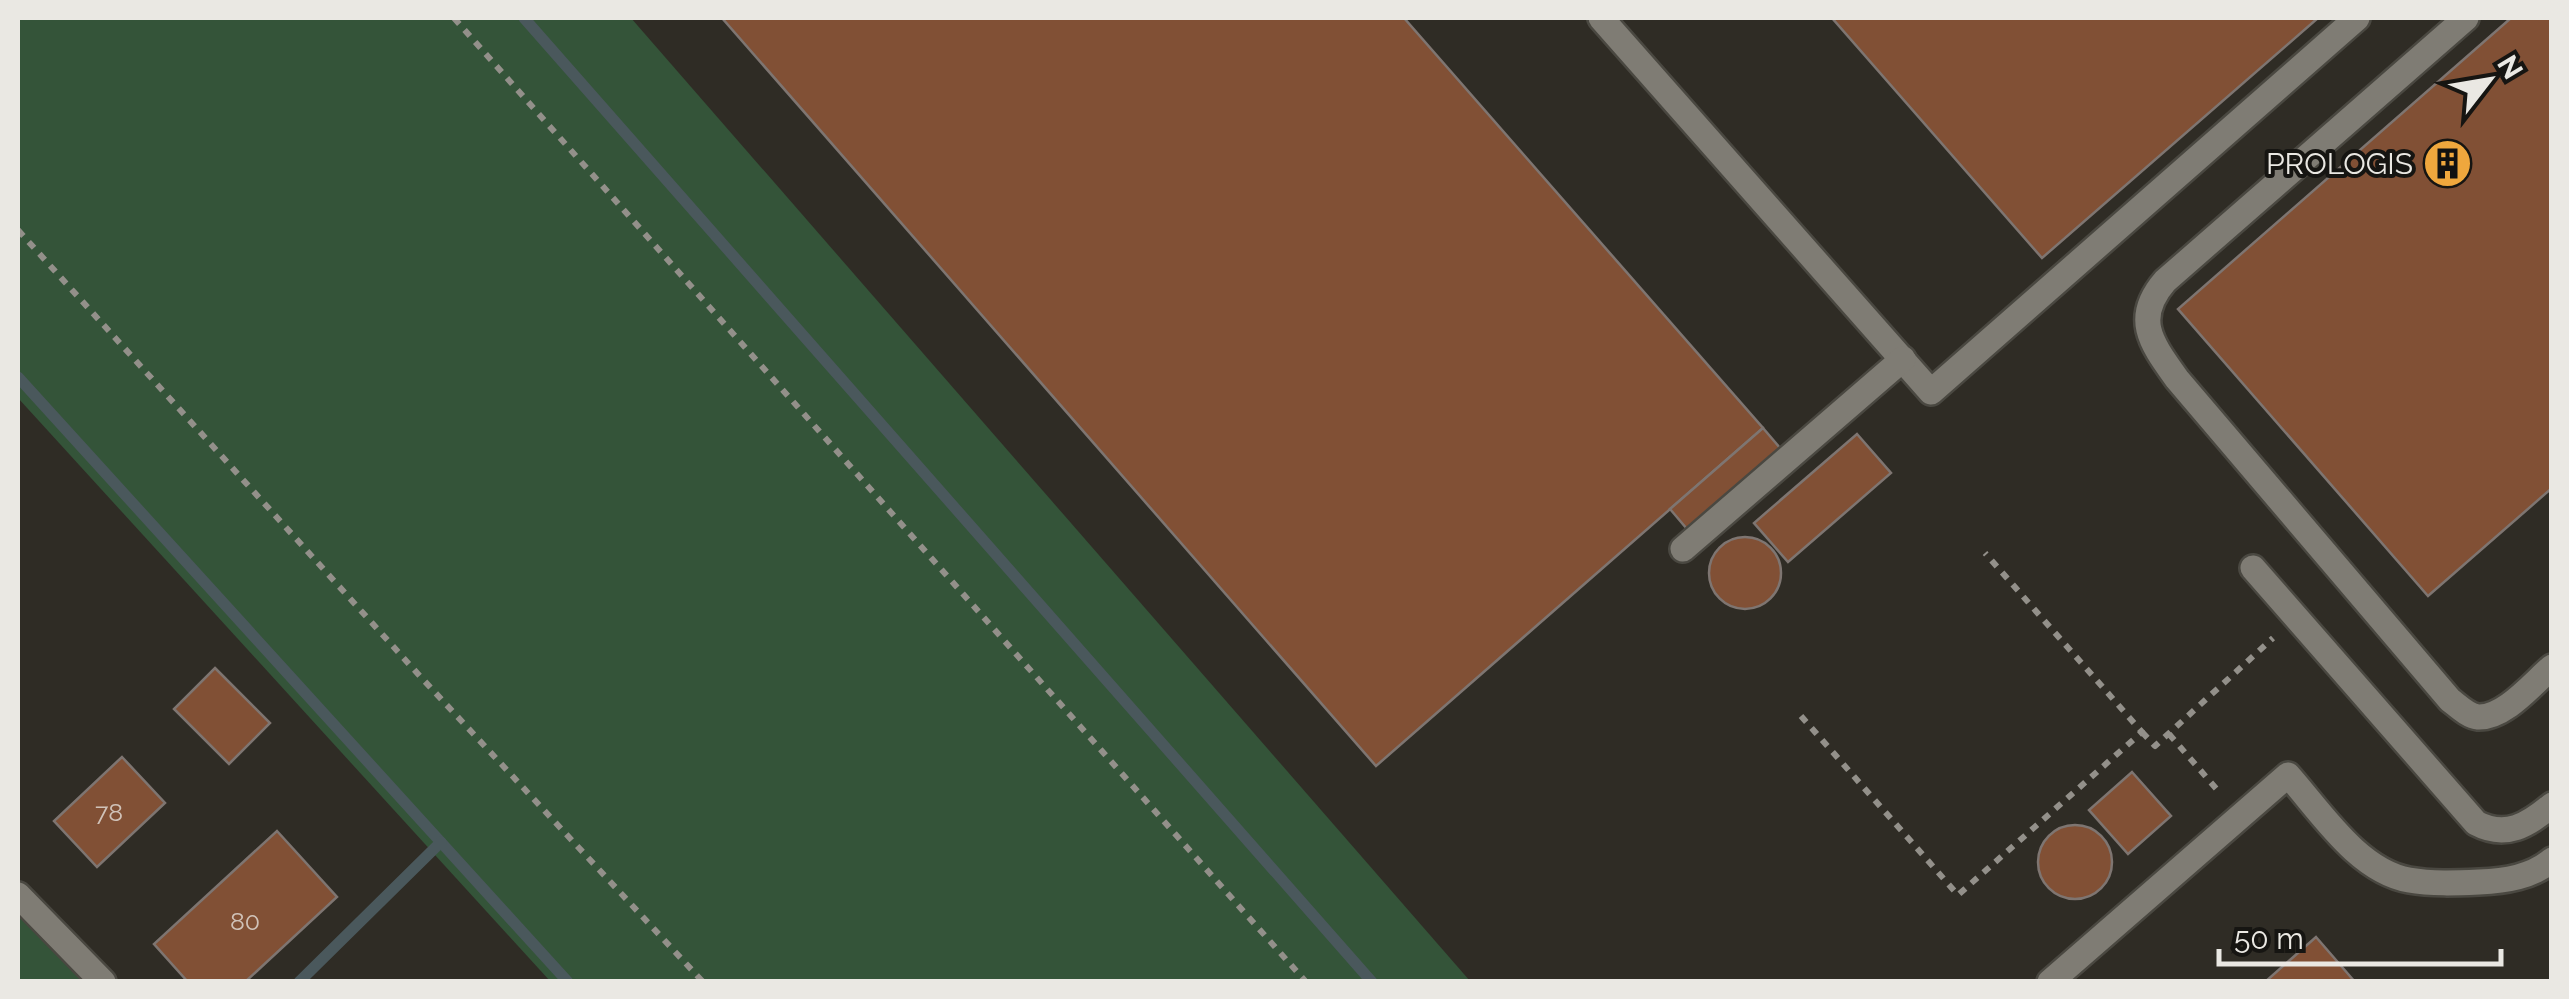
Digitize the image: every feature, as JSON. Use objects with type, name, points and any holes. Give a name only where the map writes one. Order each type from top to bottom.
[{"type":"street","points":[[1601,18],[1931,392],[2357,18]]},
{"type":"street","points":[[2466,18],[2165,281],[2153,295],[2147,330],[2177,380],[2450,700],[2478,717],[2499,712],[2552,667]]},
{"type":"street","points":[[1682,548],[1902,359]]},
{"type":"street","points":[[2253,568],[2476,823],[2496,830],[2512,830],[2528,824],[2552,805]]},
{"type":"street","points":[[2050,982],[2288,775],[2357,852],[2375,866],[2406,880],[2494,882],[2527,875],[2552,860]]},
{"type":"street","points":[[18,895],[103,982]]},
{"type":"path","points":[[454,18],[1306,982]]},
{"type":"path","points":[[18,230],[418,674],[704,982]]},
{"type":"path","points":[[1985,553],[2155,746],[2296,616]]},
{"type":"path","points":[[1801,716],[1958,895],[2142,732]]},
{"type":"path","points":[[2168,734],[2240,817]]},
{"type":"green space","points":[[18,18],[631,18],[1470,981],[550,981],[18,398]]},
{"type":"green space","points":[[18,909],[87,981],[18,981]]},
{"type":"building","points":[[722,18],[1404,18],[1763,428],[1376,766]]},
{"type":"building","points":[[1832,18],[2318,18],[2042,258]]},
{"type":"building","name":"PROLOGIS","points":[[2511,18],[2552,18],[2552,488],[2428,596],[2178,309]]},
{"type":"building","points":[[1763,428],[1780,448],[1687,529],[1670,509]]},
{"type":"building","points":[[1857,434],[1891,473],[1788,562],[1754,523]]},
{"type":"building","points":[[1745,537],[1770,548],[1781,573],[1770,598],[1745,609],[1720,598],[1709,573],[1720,548]]},
{"type":"building","points":[[215,668],[270,723],[229,764],[174,709]]},
{"type":"building","points":[[122,757],[165,803],[97,867],[54,821]]},
{"type":"building","points":[[2132,772],[2171,816],[2128,854],[2089,810]]},
{"type":"building","points":[[2075,825],[2101,836],[2112,862],[2101,888],[2075,899],[2049,888],[2038,862],[2049,836]]},
{"type":"building","points":[[277,831],[337,897],[245,982],[188,982],[154,944]]},
{"type":"building","points":[[2316,937],[2355,982],[2265,982]]},
{"type":"waterway","points":[[524,18],[1372,982]]},
{"type":"waterway","points":[[18,377],[568,982]]},
{"type":"waterway","points":[[299,982],[441,842]]},
{"type":"place","name":"PROLOGIS","points":[[2448,163]]}]
